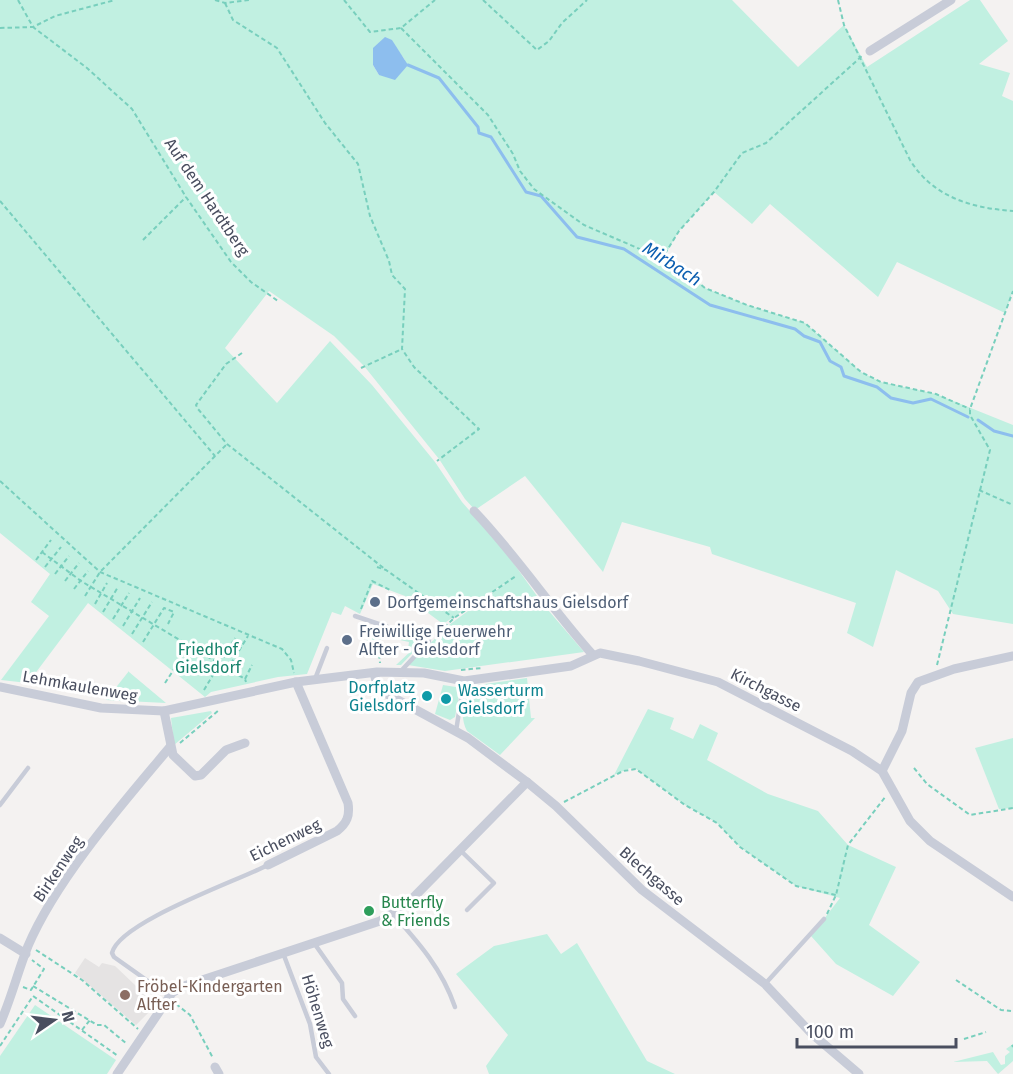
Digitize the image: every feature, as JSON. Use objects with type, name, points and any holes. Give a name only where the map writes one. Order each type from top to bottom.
[{"type":"street","points":[[866,54],[951,0]]},
{"type":"street","points":[[377,672],[401,671],[464,681],[571,666],[593,654],[563,622],[507,547],[474,511]]},
{"type":"street","name":"Kirchgasse","points":[[593,654],[600,653],[639,661],[718,682],[839,744],[882,771],[904,812],[925,836],[953,858],[1013,897]]},
{"type":"street","points":[[882,771],[902,731],[914,687],[934,675],[1013,656]]},
{"type":"street","name":"Lehmkaulenweg","points":[[0,687],[101,708],[164,711],[296,682],[377,672]]},
{"type":"street","name":"Blechgasse","points":[[377,672],[377,685],[385,693],[456,731],[527,782],[556,806],[628,878],[765,984],[811,1033],[859,1074]]},
{"type":"street","name":"Eichenweg","points":[[268,865],[337,831],[346,824],[349,813],[348,803],[296,682]]},
{"type":"street","points":[[164,711],[171,749],[178,762],[195,776],[201,775],[226,750],[245,742]]},
{"type":"street","name":"Birkenweg","points":[[0,1024],[27,949],[66,881],[125,800],[171,749]]},
{"type":"street","points":[[117,1074],[144,1034],[181,987],[369,926],[393,914],[461,851],[527,782]]},
{"type":"street","points":[[0,938],[27,949]]},
{"type":"lane","points":[[356,616],[429,641],[401,671]]},
{"type":"lane","points":[[315,680],[327,648]]},
{"type":"lane","points":[[456,731],[464,681]]},
{"type":"lane","points":[[0,805],[28,768]]},
{"type":"lane","points":[[461,851],[494,883],[467,910]]},
{"type":"lane","name":"Eichenweg","points":[[172,1000],[114,957],[112,953],[115,945],[143,921],[268,865]]},
{"type":"lane","points":[[393,914],[430,957],[448,987],[455,1007]]},
{"type":"lane","points":[[765,984],[824,919]]},
{"type":"lane","name":"Höhenweg","points":[[314,943],[342,983],[343,999],[355,1016]]},
{"type":"lane","name":"Höhenweg","points":[[283,953],[309,1024],[316,1057],[329,1074]]},
{"type":"path","points":[[18,0],[33,27]]},
{"type":"path","points":[[0,28],[33,27],[56,16],[115,0]]},
{"type":"path","points":[[215,0],[225,3],[249,0]]},
{"type":"path","points":[[344,0],[370,32],[401,28],[435,0]]},
{"type":"path","points":[[483,0],[537,50],[549,41],[562,23],[587,0]]},
{"type":"path","points":[[838,0],[844,25],[866,54],[910,160],[921,178],[978,208],[1013,211]]},
{"type":"path","points":[[225,3],[233,20],[277,48],[325,123],[358,164],[370,216],[389,261],[392,275],[405,289],[402,349],[414,367],[479,429],[437,461]]},
{"type":"path","name":"Auf dem Hardtberg","points":[[33,27],[87,68],[132,109],[186,197],[231,262],[251,282],[278,301]]},
{"type":"path","points":[[401,28],[488,115],[513,154],[520,171],[534,189],[584,225],[677,265],[705,288],[747,305],[805,323],[861,372],[881,382],[936,394],[970,409]]},
{"type":"path","points":[[662,260],[679,231],[714,192],[742,153],[766,143],[866,54]]},
{"type":"path","points":[[143,240],[186,197]]},
{"type":"path","points":[[0,201],[215,456]]},
{"type":"path","points":[[934,675],[990,450],[970,415],[970,409],[1013,291]]},
{"type":"path","points":[[361,368],[402,349]]},
{"type":"path","points":[[242,353],[226,364],[196,405],[227,444],[386,570],[454,618]]},
{"type":"path","points":[[85,596],[100,572],[227,444]]},
{"type":"path","points":[[0,481],[100,572],[285,652],[291,660],[296,682]]},
{"type":"path","points":[[979,490],[1013,505]]},
{"type":"path","points":[[36,560],[51,540]]},
{"type":"path","points":[[45,567],[61,547]]},
{"type":"path","points":[[42,552],[90,587],[245,679]]},
{"type":"path","points":[[55,574],[69,556]]},
{"type":"path","points":[[65,581],[79,563]]},
{"type":"path","points":[[377,567],[386,570]]},
{"type":"path","points":[[74,589],[88,571]]},
{"type":"path","points":[[439,633],[454,618],[524,571]]},
{"type":"path","points":[[356,616],[372,581],[392,591]]},
{"type":"path","points":[[94,604],[107,583]]},
{"type":"path","points":[[103,612],[118,588]]},
{"type":"path","points":[[113,620],[129,593]]},
{"type":"path","points":[[123,626],[140,598]]},
{"type":"path","points":[[132,634],[152,602]]},
{"type":"path","points":[[143,642],[164,608],[174,612],[168,624]]},
{"type":"path","points":[[367,620],[361,636],[378,644],[377,672]]},
{"type":"path","points":[[227,669],[248,635]]},
{"type":"path","points":[[204,690],[234,638]]},
{"type":"path","points":[[165,683],[189,646]]},
{"type":"path","points":[[249,693],[245,679],[252,665]]},
{"type":"path","points":[[171,749],[220,709]]},
{"type":"path","points":[[914,768],[927,784],[970,815],[1013,808]]},
{"type":"path","points":[[556,806],[624,771],[636,769],[685,805],[717,823],[740,847],[796,886],[836,895]]},
{"type":"path","points":[[824,919],[832,908],[848,844],[878,804]]},
{"type":"path","points":[[16,984],[31,990],[44,969],[27,949]]},
{"type":"path","points":[[27,949],[82,980],[144,1034]]},
{"type":"path","points":[[956,980],[1001,1010],[1011,1011]]},
{"type":"path","points":[[33,986],[90,1020],[104,1025],[129,1046]]},
{"type":"path","points":[[0,1046],[33,996],[122,1058]]},
{"type":"path","points":[[45,1005],[51,997]]},
{"type":"path","points":[[172,1000],[190,1015],[212,1055],[217,1070]]},
{"type":"path","points":[[82,1030],[90,1020]]},
{"type":"path","points":[[964,1040],[986,1032]]},
{"type":"shaded area","name":"Fröbel-Kindergarten Alfter","points":[[85,958],[99,967],[102,963],[115,966],[156,1005],[136,1025],[75,973]]},
{"type":"green space","name":"Friedhof Gielsdorf","points":[[0,0],[732,0],[798,67],[844,25],[867,67],[970,0],[980,0],[1008,41],[979,64],[1010,73],[1002,96],[1013,101],[1013,291],[1005,313],[897,262],[878,297],[770,204],[752,224],[714,192],[679,231],[662,260],[677,265],[705,288],[747,305],[805,323],[861,372],[881,382],[936,394],[1013,425],[1013,624],[953,614],[938,591],[896,570],[873,647],[847,633],[856,603],[712,554],[710,547],[622,522],[603,572],[525,476],[475,510],[465,499],[439,459],[364,366],[334,336],[269,291],[225,348],[277,403],[330,341],[372,385],[435,462],[462,502],[504,550],[542,603],[584,652],[445,671],[408,665],[449,625],[510,580],[443,624],[405,596],[373,584],[360,614],[345,606],[341,615],[332,612],[307,674],[278,677],[211,692],[205,697],[88,603],[28,683],[1,680],[49,616],[31,602],[50,574],[0,533]],"holes":[[[394,45],[405,60],[396,76],[379,75],[373,65],[373,58]]]},
{"type":"green space","points":[[367,624],[380,631],[419,640],[420,645],[401,665],[396,665],[411,651],[408,649],[409,642],[382,636],[380,643],[363,636]]},
{"type":"green space","points":[[129,672],[166,703],[106,700]]},
{"type":"green space","points":[[527,678],[531,718],[535,718],[500,755],[467,731],[463,720],[466,697],[471,686]]},
{"type":"green space","points":[[443,685],[456,687],[460,691],[455,717],[450,720],[435,714]]},
{"type":"green space","points":[[648,709],[674,718],[670,729],[693,739],[700,724],[718,733],[707,760],[768,794],[818,811],[848,845],[896,867],[869,925],[920,962],[893,996],[836,964],[811,936],[840,898],[796,886],[740,847],[717,823],[685,805],[636,769],[630,768],[614,775]]},
{"type":"green space","points":[[211,711],[212,713],[174,745],[171,718]]},
{"type":"green space","points":[[1013,738],[1013,808],[999,809],[975,748]]},
{"type":"green space","points":[[547,934],[561,954],[577,943],[647,1061],[675,1074],[489,1074],[486,1066],[508,1035],[456,974],[494,946]]},
{"type":"green space","points":[[35,1005],[116,1060],[107,1074],[0,1074],[0,1056]]},
{"type":"green space","points":[[1013,1044],[1013,1061],[998,1074],[987,1061],[953,1062],[993,1052],[1001,1065],[1005,1064],[1005,1056],[1010,1052],[1006,1049]]},
{"type":"water","points":[[385,37],[392,40],[408,65],[395,80],[379,75],[373,65],[373,48]]},
{"type":"waterway","name":"Mirbach","points":[[408,65],[439,78],[478,127],[479,133],[491,137],[526,192],[541,196],[577,237],[624,249],[710,305],[795,329],[804,336],[820,342],[830,361],[841,367],[844,376],[877,387],[891,398],[913,403],[931,399],[968,417]]},
{"type":"waterway","name":"Mirbach","points":[[978,420],[994,431],[1013,436]]},
{"type":"place","name":"Dorfgemeinschaftshaus Gielsdorf","points":[[375,602]]},
{"type":"place","name":"Freiwillige Feuerwehr Alfter - Gielsdorf","points":[[347,640]]},
{"type":"place","name":"Dorfplatz Gielsdorf","points":[[427,696]]},
{"type":"place","name":"Wasserturm Gielsdorf","points":[[446,699]]},
{"type":"place","name":"Butterfly & Friends","points":[[369,911]]},
{"type":"place","name":"Fröbel-Kindergarten Alfter","points":[[125,995]]}]
